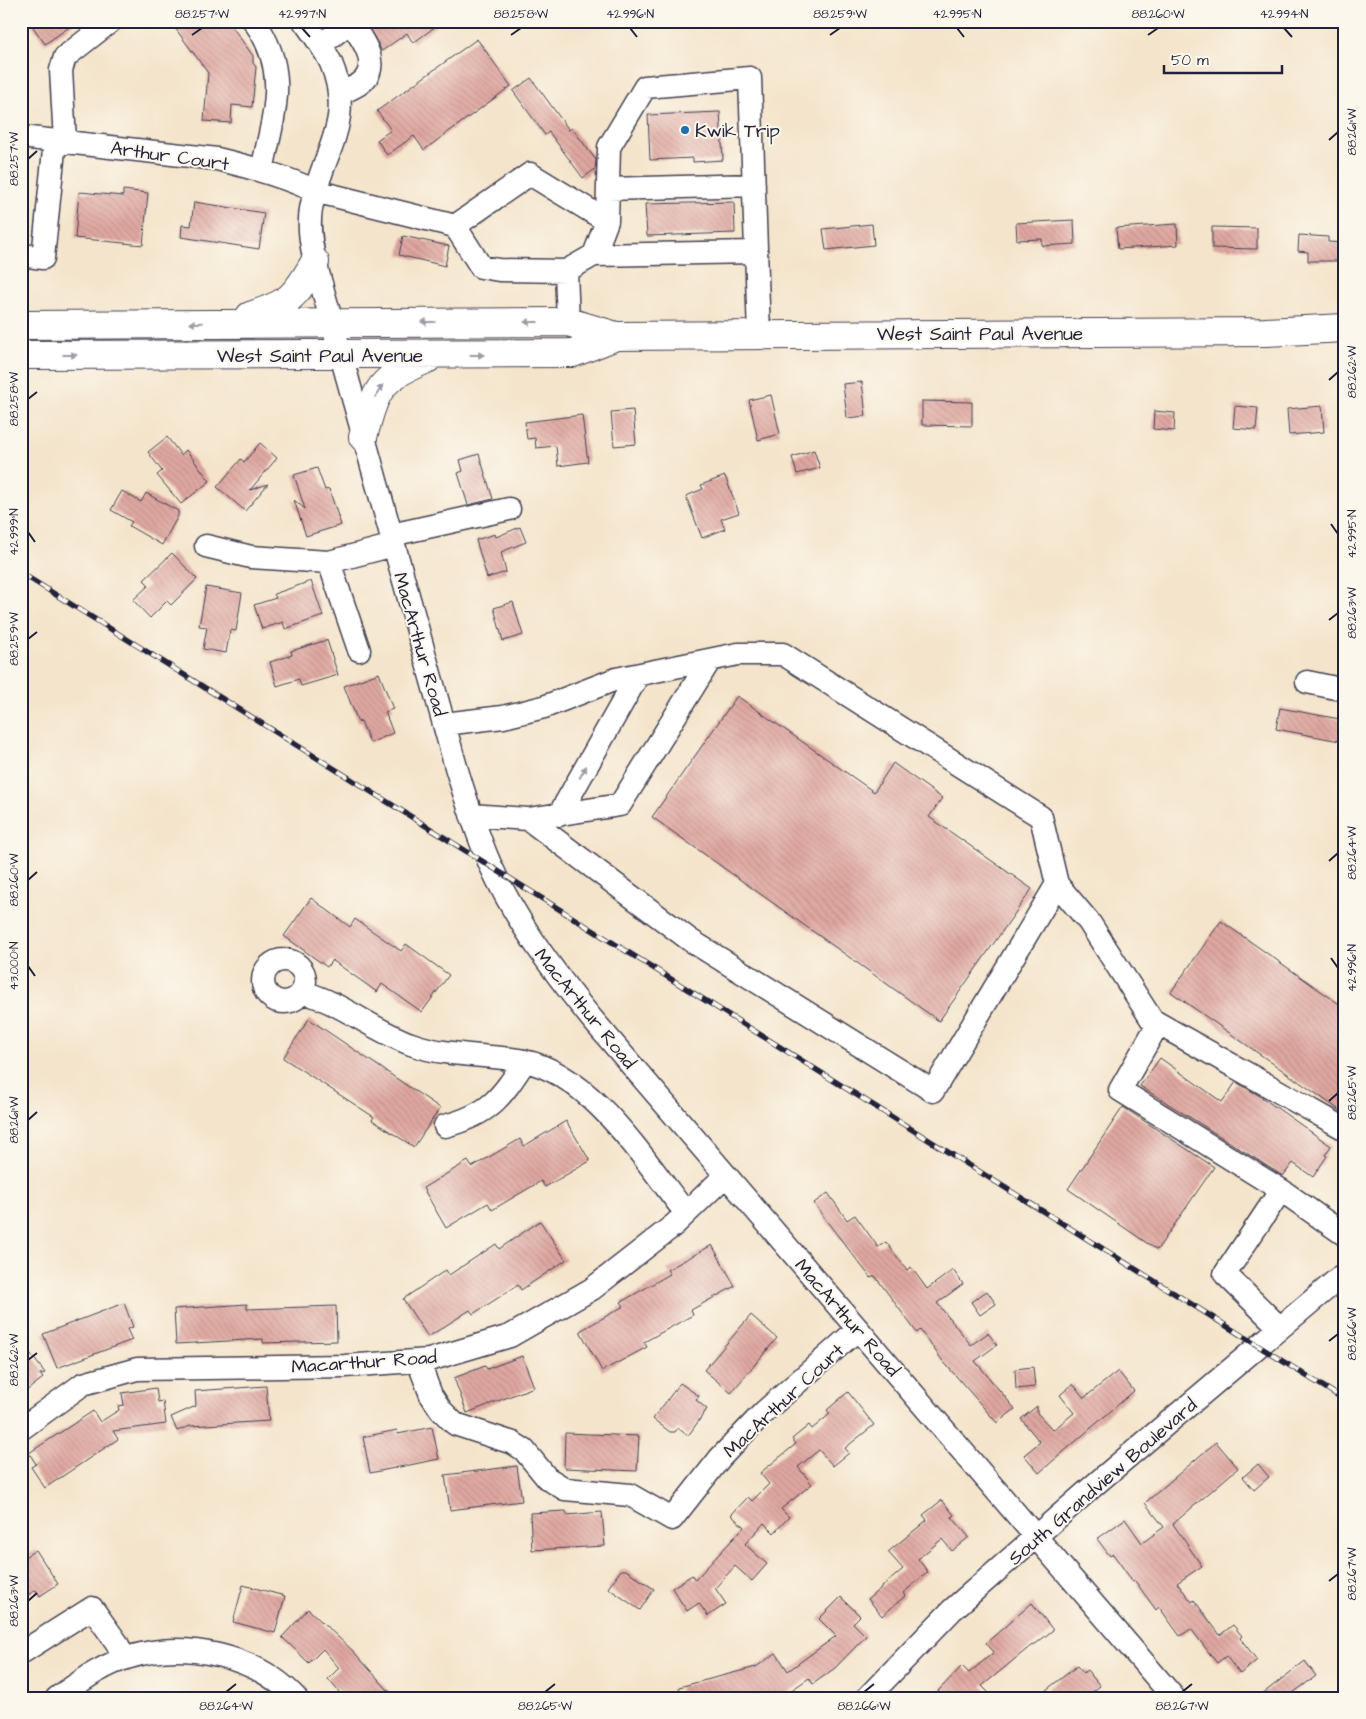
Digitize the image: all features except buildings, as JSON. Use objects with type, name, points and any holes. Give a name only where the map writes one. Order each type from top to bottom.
[{"type":"main road","points":[[231,322],[280,306],[298,289],[315,262]]},
{"type":"main road","name":"West Saint Paul Avenue","points":[[21,325],[231,322],[568,322],[616,336],[1266,332],[1345,328]]},
{"type":"main road","name":"West Saint Paul Avenue","points":[[21,356],[573,353],[616,336]]},
{"type":"main road","points":[[364,437],[372,405],[381,386],[398,370],[436,355]]},
{"type":"street","points":[[21,256],[43,258],[60,141],[60,70],[65,57],[111,21]]},
{"type":"street","points":[[254,21],[265,36],[275,60],[278,92],[262,171]]},
{"type":"street","name":"MacArthur Road","points":[[304,21],[331,63],[340,94],[338,129],[315,191],[309,236],[444,724],[471,815],[490,865],[557,976],[1174,1698]]},
{"type":"street","points":[[321,45],[350,23],[366,45],[370,66],[364,80],[340,94]]},
{"type":"street","points":[[594,255],[607,221],[609,147],[645,87],[750,78],[759,334]]},
{"type":"street","name":"Arthur Court","points":[[21,137],[182,153],[224,160],[262,171],[315,191],[455,226]]},
{"type":"street","points":[[607,221],[530,174],[455,226],[481,267],[499,270],[566,270],[594,255],[756,252]]},
{"type":"street","points":[[608,189],[754,185]]},
{"type":"street","points":[[566,270],[568,322]]},
{"type":"street","points":[[206,546],[251,557],[329,562],[392,540],[509,508]]},
{"type":"street","points":[[329,562],[359,650]]},
{"type":"street","points":[[444,724],[503,717],[528,711],[616,679],[738,654],[783,654],[1041,818],[1057,884],[1089,922],[1152,1020],[1345,1129]]},
{"type":"street","points":[[471,815],[528,819],[620,805],[710,660]]},
{"type":"street","points":[[559,815],[638,675]]},
{"type":"street","points":[[1307,682],[1345,690]]},
{"type":"street","points":[[528,819],[690,940],[933,1091],[1057,884]]},
{"type":"street","points":[[302,992],[411,1044],[452,1054],[526,1062],[575,1083],[607,1113],[686,1213]]},
{"type":"street","points":[[1158,1024],[1120,1090],[1282,1190],[1345,1235]]},
{"type":"street","points":[[445,1126],[471,1119],[496,1102],[526,1062]]},
{"type":"street","name":"Macarthur Road","points":[[21,1429],[83,1384],[137,1369],[345,1366],[418,1361],[429,1360],[510,1336],[592,1289],[686,1213],[726,1175]]},
{"type":"street","points":[[1280,1328],[1225,1274],[1282,1190]]},
{"type":"street","name":"South Grandview Boulevard","points":[[867,1698],[952,1610],[1345,1273]]},
{"type":"street","name":"MacArthur Court","points":[[418,1361],[431,1395],[455,1424],[513,1443],[524,1450],[547,1478],[565,1489],[630,1495],[672,1518],[720,1458],[764,1412],[858,1330]]},
{"type":"street","points":[[21,1653],[92,1608],[117,1643],[124,1659]]},
{"type":"street","points":[[57,1698],[96,1670],[145,1653],[168,1650],[222,1656],[258,1670],[296,1698]]},
{"type":"railway","points":[[21,573],[1345,1400]]},
{"type":"place","name":"Kwik Trip","points":[[685,130]]}]
